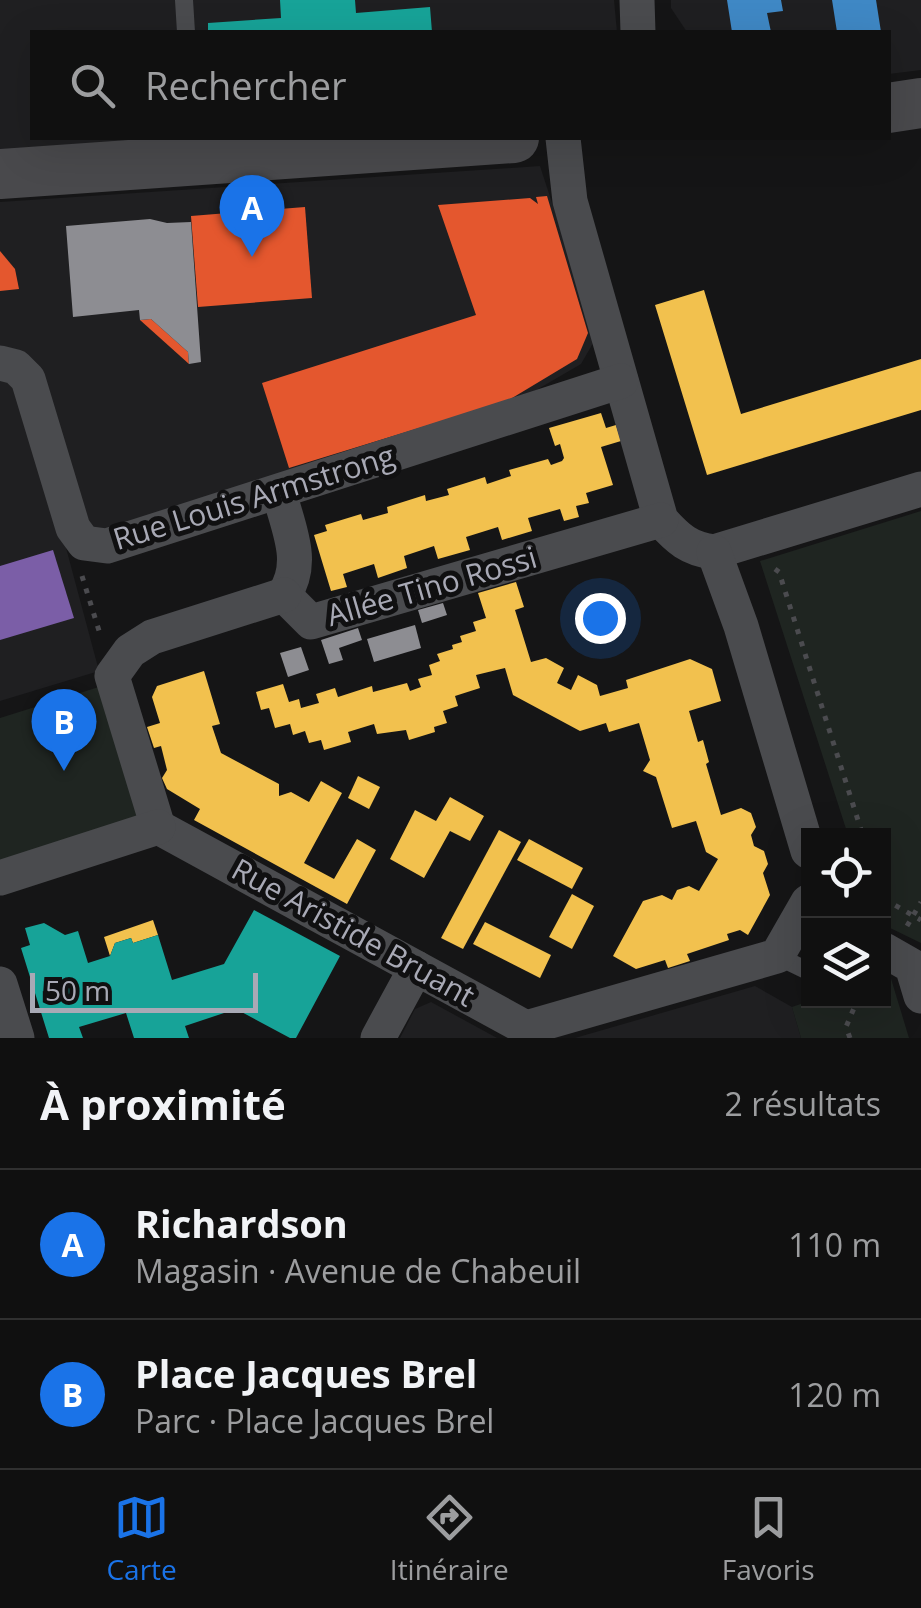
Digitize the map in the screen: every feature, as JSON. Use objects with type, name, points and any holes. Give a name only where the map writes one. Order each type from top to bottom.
[{"type":"main road","points":[[891,108],[921,103]]},
{"type":"main road","points":[[0,174],[194,150],[461,140]]},
{"type":"street","points":[[637,0],[638,30]]},
{"type":"street","points":[[562,140],[570,201],[662,520],[687,544],[719,565],[801,829]]},
{"type":"street","name":"Rue Louis Armstrong","points":[[0,363],[16,367],[28,379],[73,528],[84,543],[107,546],[621,381]]},
{"type":"street","points":[[719,565],[921,488]]},
{"type":"street","points":[[279,492],[296,561],[296,578],[284,595]]},
{"type":"street","name":"Allée Tino Rossi","points":[[112,676],[130,651],[152,637],[284,595],[311,622],[662,520]]},
{"type":"street","points":[[0,878],[158,827],[112,676]]},
{"type":"street","name":"Rue Aristide Bruant","points":[[158,827],[526,1028],[793,964],[804,918]]},
{"type":"street","points":[[891,954],[912,966],[921,996]]},
{"type":"street","points":[[378,1038],[416,968]]},
{"type":"street","points":[[0,984],[17,1038]]},
{"type":"lane","points":[[184,0],[186,30]]},
{"type":"path","points":[[84,543],[82,578],[112,676]]},
{"type":"path","points":[[719,565],[772,567],[779,572],[860,828]]},
{"type":"path","points":[[891,903],[921,920]]},
{"type":"path","points":[[850,1038],[846,1026],[854,1008]]},
{"type":"shaded area","points":[[0,0],[614,0],[617,30],[30,30],[30,140],[252,140],[0,156]]},
{"type":"shaded area","points":[[671,0],[921,0],[921,70],[891,74],[891,30],[686,30],[671,8]]},
{"type":"shaded area","points":[[540,166],[596,338],[581,364],[502,410],[65,544],[99,671],[0,701],[0,202]]},
{"type":"shaded area","points":[[921,511],[921,943],[891,928],[891,828],[846,828],[760,561]]},
{"type":"shaded area","points":[[102,686],[144,824],[0,868],[0,718]]},
{"type":"shaded area","points":[[891,979],[909,1038],[801,1038],[792,1007],[801,1004],[801,1008],[891,1008]]},
{"type":"shaded area","points":[[755,986],[792,1007],[801,1038],[575,1038]]},
{"type":"shaded area","points":[[431,1002],[497,1038],[400,1038],[415,1009]]},
{"type":"building: Logements","points":[[704,290],[741,414],[921,359],[921,410],[707,475],[655,305]]},
{"type":"building: Logements","points":[[601,413],[606,428],[616,425],[621,441],[601,447],[613,485],[586,493],[589,503],[576,506],[579,517],[564,521],[560,509],[528,518],[532,531],[502,540],[498,527],[466,537],[470,550],[438,559],[434,546],[404,556],[407,568],[378,578],[374,564],[343,574],[347,587],[331,591],[314,535],[327,531],[325,525],[361,514],[363,520],[388,513],[387,507],[425,495],[426,501],[449,495],[447,489],[485,477],[487,484],[511,476],[509,470],[548,459],[551,465],[562,461],[560,444],[555,446],[549,428]]},
{"type":"building: Logements","points":[[516,582],[524,607],[515,610],[531,662],[546,658],[564,668],[557,683],[571,690],[578,675],[597,685],[600,696],[628,688],[626,680],[690,659],[712,669],[721,701],[689,711],[698,742],[703,740],[721,815],[741,808],[751,813],[756,827],[751,835],[754,846],[764,851],[768,864],[763,873],[770,895],[748,935],[740,930],[727,934],[729,940],[687,954],[690,961],[668,968],[665,960],[636,969],[613,956],[643,901],[662,895],[672,900],[677,890],[689,886],[699,891],[718,859],[706,852],[696,821],[672,828],[656,777],[643,771],[650,760],[639,723],[609,732],[606,723],[580,731],[513,695],[505,668],[476,675],[480,688],[455,696],[458,706],[443,711],[447,723],[434,727],[435,732],[409,740],[406,730],[377,734],[374,724],[348,732],[351,742],[324,750],[321,740],[309,743],[305,731],[293,735],[290,724],[275,728],[269,708],[261,710],[256,692],[283,684],[289,702],[299,699],[301,708],[319,703],[316,694],[335,688],[338,697],[372,686],[373,692],[407,683],[410,691],[421,687],[418,679],[432,675],[429,665],[440,661],[437,654],[453,649],[452,645],[462,642],[460,636],[476,631],[473,622],[486,618],[478,593]]},
{"type":"building: Logements","points":[[204,671],[220,724],[212,726],[221,753],[279,784],[279,796],[291,792],[309,802],[321,781],[342,793],[304,863],[334,879],[357,839],[376,850],[347,904],[194,820],[200,809],[167,789],[162,778],[167,770],[161,746],[154,748],[147,727],[160,723],[152,697],[157,686]]},
{"type":"building: Logements","points":[[358,776],[380,787],[369,809],[348,798]]},
{"type":"building: Logements","points":[[450,797],[484,816],[470,841],[450,831],[424,878],[390,859],[415,810],[436,821]]},
{"type":"building: Logements","points":[[499,830],[521,842],[463,949],[441,938]]},
{"type":"building: Logements","points":[[529,839],[583,868],[572,889],[517,860]]},
{"type":"building: Logements","points":[[572,894],[594,906],[572,949],[549,937]]},
{"type":"building: Logements","points":[[153,920],[158,935],[133,943],[131,938],[115,943],[110,956],[104,937]]},
{"type":"building: Logements","points":[[485,922],[551,955],[540,978],[473,944]]},
{"type":"building: Commerces","points":[[547,196],[588,333],[577,359],[507,401],[289,468],[262,383],[476,315],[438,205],[530,198],[538,204],[536,197]]},
{"type":"building: Commerces","points":[[305,207],[312,298],[198,307],[191,216]]},
{"type":"building: Commerces","points":[[0,251],[15,269],[19,289],[0,291]]},
{"type":"building: Commerces","points":[[151,319],[188,352],[189,364],[140,320]]},
{"type":"building: Bureaux","points":[[53,550],[74,618],[0,640],[0,566]]},
{"type":"building: Écoles","points":[[727,0],[781,0],[783,11],[767,13],[771,30],[732,30]]},
{"type":"building: Écoles","points":[[832,0],[876,0],[881,30],[837,30]]},
{"type":"building: Public","points":[[280,0],[355,0],[356,13],[430,7],[432,30],[208,30],[208,23],[281,18]]},
{"type":"building: Public","points":[[254,910],[340,956],[296,1038],[236,1009],[185,1026],[189,1038],[134,1038],[126,1013],[79,1027],[83,1038],[49,1038],[21,948],[30,945],[25,928],[44,923],[65,935],[78,931],[88,963],[110,956],[115,943],[131,938],[133,943],[158,935],[172,980],[224,964]]},
{"type":"building: Industrie","points":[[150,219],[191,222],[201,362],[189,364],[188,352],[151,319],[140,320],[139,310],[73,317],[66,226]]},
{"type":"building: Industrie","points":[[443,603],[447,615],[422,623],[418,610]]},
{"type":"building: Industrie","points":[[415,625],[421,648],[374,662],[367,639]]},
{"type":"building: Industrie","points":[[358,628],[362,640],[339,648],[343,660],[329,664],[321,640]]},
{"type":"building: Industrie","points":[[301,647],[309,670],[288,677],[280,653]]},
{"type":"place","name":"Richardson","points":[[252,257]]},
{"type":"place","name":"Place Jacques Brel","points":[[64,771]]}]
